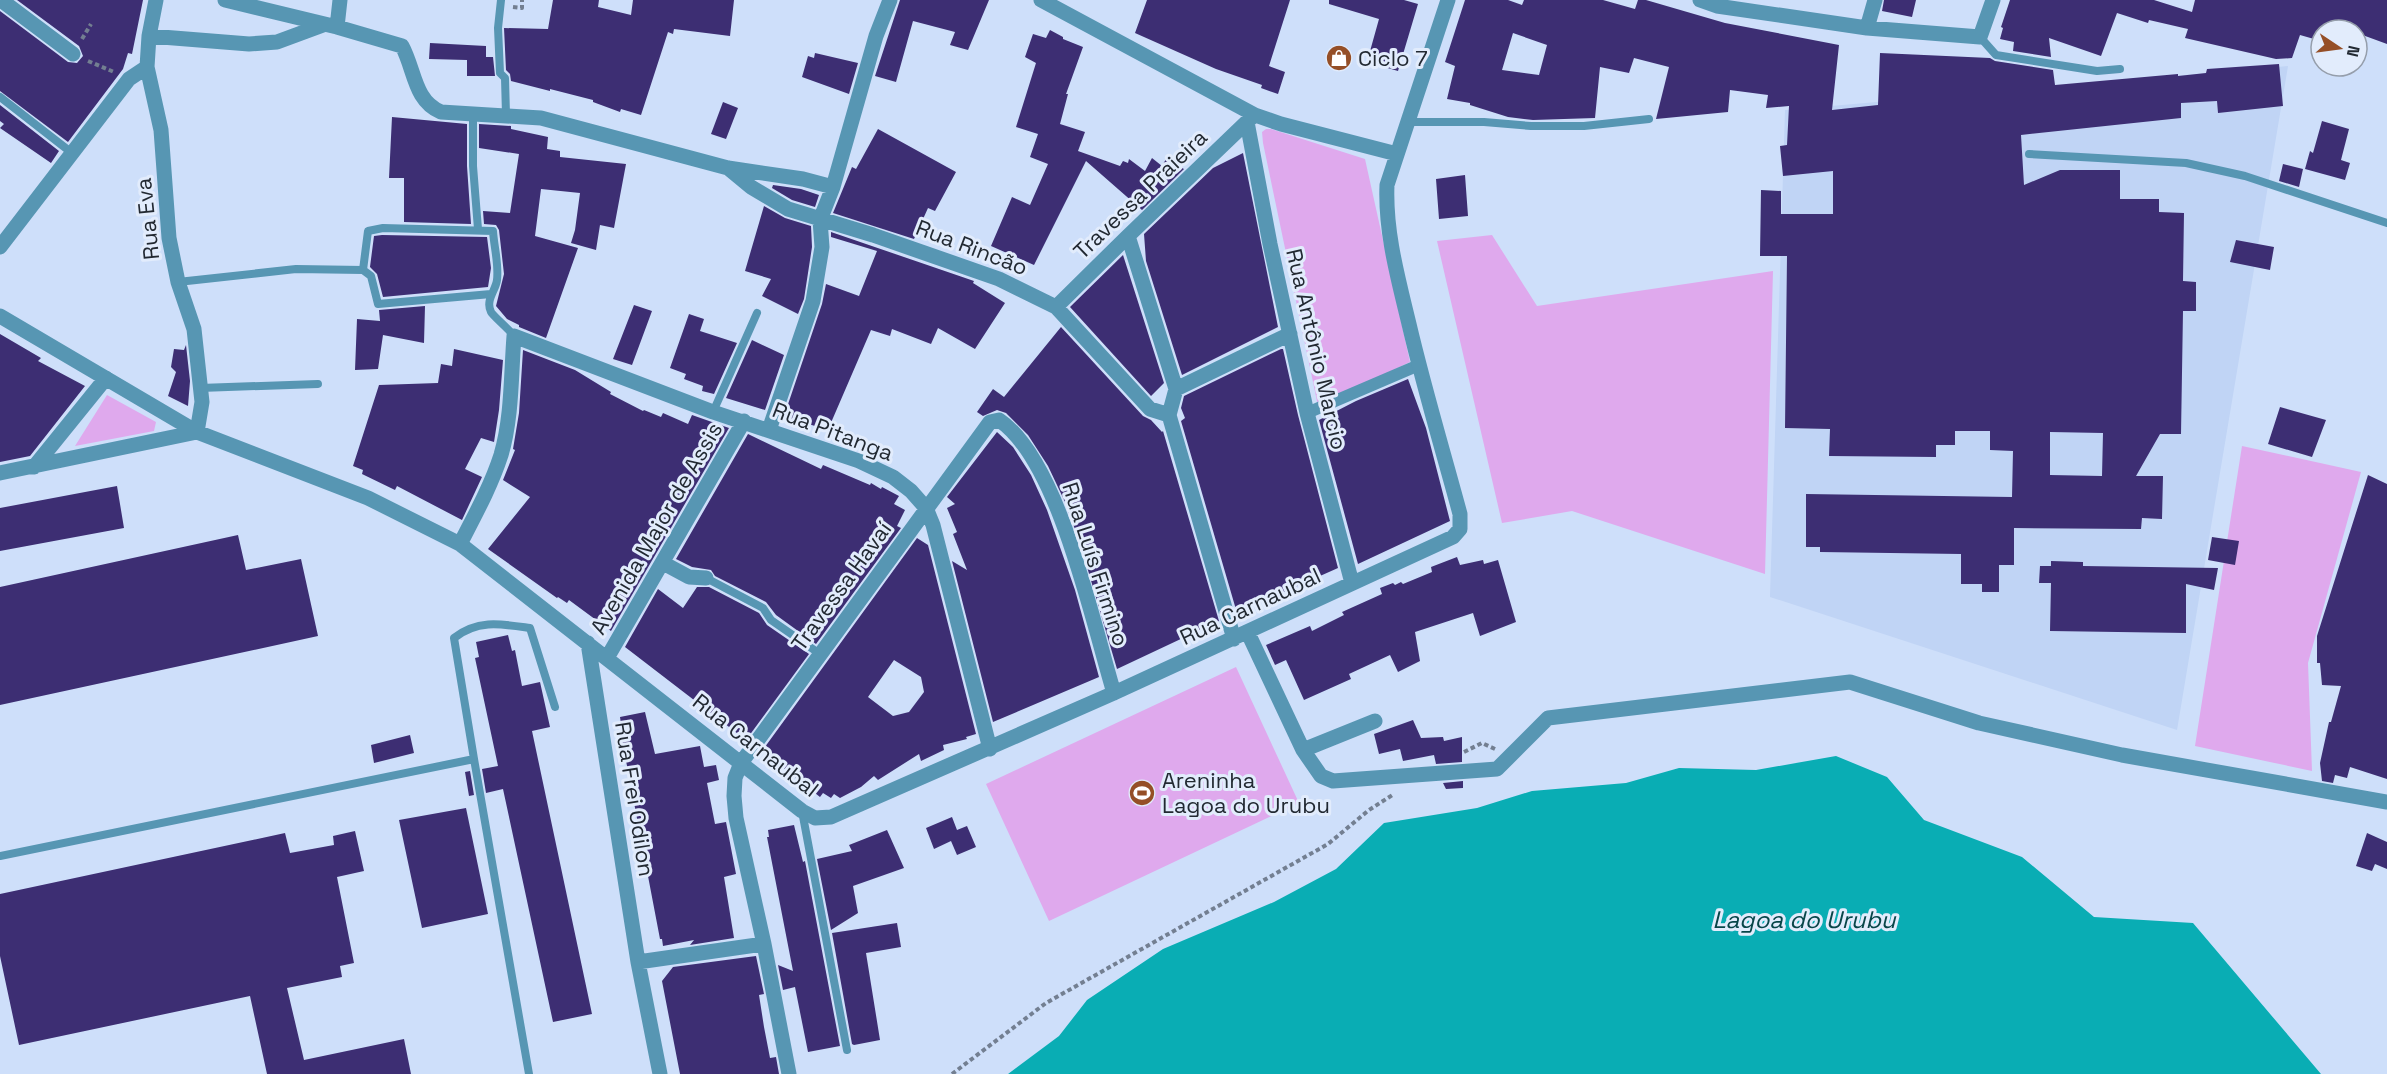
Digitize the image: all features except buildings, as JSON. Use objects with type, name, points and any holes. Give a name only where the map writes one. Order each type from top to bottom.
[{"type":"street","points":[[1,0],[73,54]]},
{"type":"street","name":"Rua Eva","points":[[156,0],[149,36],[147,67],[161,130],[169,238],[178,282],[194,329],[202,402],[197,432]]},
{"type":"street","name":"Rua Rincão","points":[[225,0],[402,46],[422,98],[429,107],[441,112],[541,118],[728,168],[803,178],[833,187]]},
{"type":"street","points":[[149,36],[249,44],[277,42],[330,26],[340,0]]},
{"type":"street","points":[[769,430],[813,301],[822,247],[820,220],[833,187],[876,36],[890,0]]},
{"type":"street","points":[[1041,0],[1251,118],[1397,154]]},
{"type":"street","name":"Rua Carnaubal","points":[[2,320],[197,432],[368,498],[460,544],[802,811],[815,818],[831,817],[990,749],[1241,636],[1453,537],[1460,529],[1460,514],[1395,269],[1386,212],[1387,184],[1448,0]]},
{"type":"street","points":[[1700,0],[1717,6],[1867,28],[1980,37],[1993,0]]},
{"type":"street","points":[[1867,28],[1875,0]]},
{"type":"street","points":[[0,247],[129,79],[147,67]]},
{"type":"street","name":"Travessa Praieira","points":[[1056,307],[1251,118]]},
{"type":"street","name":"Rua Antônio Marcio","points":[[1251,118],[1290,334],[1307,413],[1352,583]]},
{"type":"street","name":"Rua Rincão","points":[[728,168],[770,200],[820,220],[873,235],[999,279],[1056,307],[1150,409],[1169,415]]},
{"type":"street","points":[[1128,236],[1176,389],[1169,415],[1241,636],[1303,750],[1321,776],[1333,781],[1497,769],[1548,718],[1850,682],[1990,725],[2122,755],[2387,802]]},
{"type":"street","points":[[1176,389],[1290,334]]},
{"type":"street","points":[[460,544],[489,488],[501,453],[508,414],[514,336]]},
{"type":"street","name":"Rua Pitanga","points":[[514,336],[713,412],[859,461],[893,477],[911,491],[926,508],[933,525],[990,749]]},
{"type":"street","points":[[1307,413],[1419,365]]},
{"type":"street","points":[[34,467],[106,378]]},
{"type":"street","name":"Rua Luís Firmino","points":[[978,436],[990,422],[999,420],[1009,427],[1030,454],[1046,481],[1069,539],[1114,693]]},
{"type":"street","name":"Avenida Major de Assis","points":[[607,657],[744,421]]},
{"type":"street","points":[[0,473],[197,432]]},
{"type":"street","name":"Travessa Havaí","points":[[741,763],[978,436]]},
{"type":"street","points":[[663,563],[689,577],[706,578]]},
{"type":"street","name":"Rua Frei Odilon","points":[[588,643],[638,962],[660,1074]]},
{"type":"street","points":[[1303,750],[1375,722]]},
{"type":"street","points":[[741,763],[735,778],[736,818],[764,944],[789,1074]]},
{"type":"street","points":[[638,962],[764,944]]},
{"type":"lane","points":[[501,0],[498,28],[500,73],[504,78],[506,116]]},
{"type":"lane","points":[[1980,37],[1996,55],[2097,71],[2120,69]]},
{"type":"lane","points":[[0,97],[72,153]]},
{"type":"lane","points":[[473,113],[473,166],[478,229]]},
{"type":"lane","points":[[1408,122],[1584,126],[1649,119]]},
{"type":"lane","points":[[2028,154],[2186,163],[2245,176],[2387,223]]},
{"type":"lane","points":[[363,270],[368,231],[383,228],[493,231],[497,281],[491,294],[489,307],[492,315],[504,323],[514,336]]},
{"type":"lane","points":[[178,282],[296,269],[363,270],[371,276],[378,304],[491,294]]},
{"type":"lane","points":[[713,412],[757,313]]},
{"type":"lane","points":[[200,388],[318,384]]},
{"type":"lane","points":[[706,578],[763,608],[771,620],[820,654]]},
{"type":"lane","points":[[529,1074],[454,638],[467,628],[507,624],[530,628],[555,706]]},
{"type":"lane","points":[[0,856],[474,759]]},
{"type":"lane","points":[[802,811],[847,1050]]},
{"type":"path","points":[[91,24],[73,54],[129,79]]},
{"type":"path","points":[[952,1074],[1046,1003],[1328,844],[1369,810],[1396,794]]},
{"type":"shaded area","points":[[2288,66],[2177,730],[1770,597],[1785,110]]},
{"type":"shaded area","points":[[1266,129],[1365,159],[1410,362],[1318,406],[1263,143],[1262,132]]},
{"type":"shaded area","points":[[1492,235],[1537,306],[1773,271],[1765,574],[1572,511],[1502,523],[1437,241]]},
{"type":"shaded area","points":[[107,395],[156,422],[154,431],[75,446]]},
{"type":"shaded area","points":[[2242,446],[2361,472],[2308,663],[2312,771],[2195,746]]},
{"type":"shaded area","name":"Areninha Lagoa do Urubu","points":[[1236,667],[1299,803],[1049,921],[986,784]]},
{"type":"water","name":"Lagoa do Urubu","points":[[1836,756],[1887,777],[1924,820],[2022,857],[2094,917],[2193,923],[2321,1074],[1008,1074],[1059,1036],[1087,1000],[1163,949],[1274,902],[1336,869],[1384,823],[1477,808],[1532,791],[1626,783],[1679,768],[1756,770]]},
{"type":"place","name":"Ciclo 7","points":[[1339,58]]},
{"type":"place","name":"Areninha Lagoa do Urubu","points":[[1142,793]]}]
